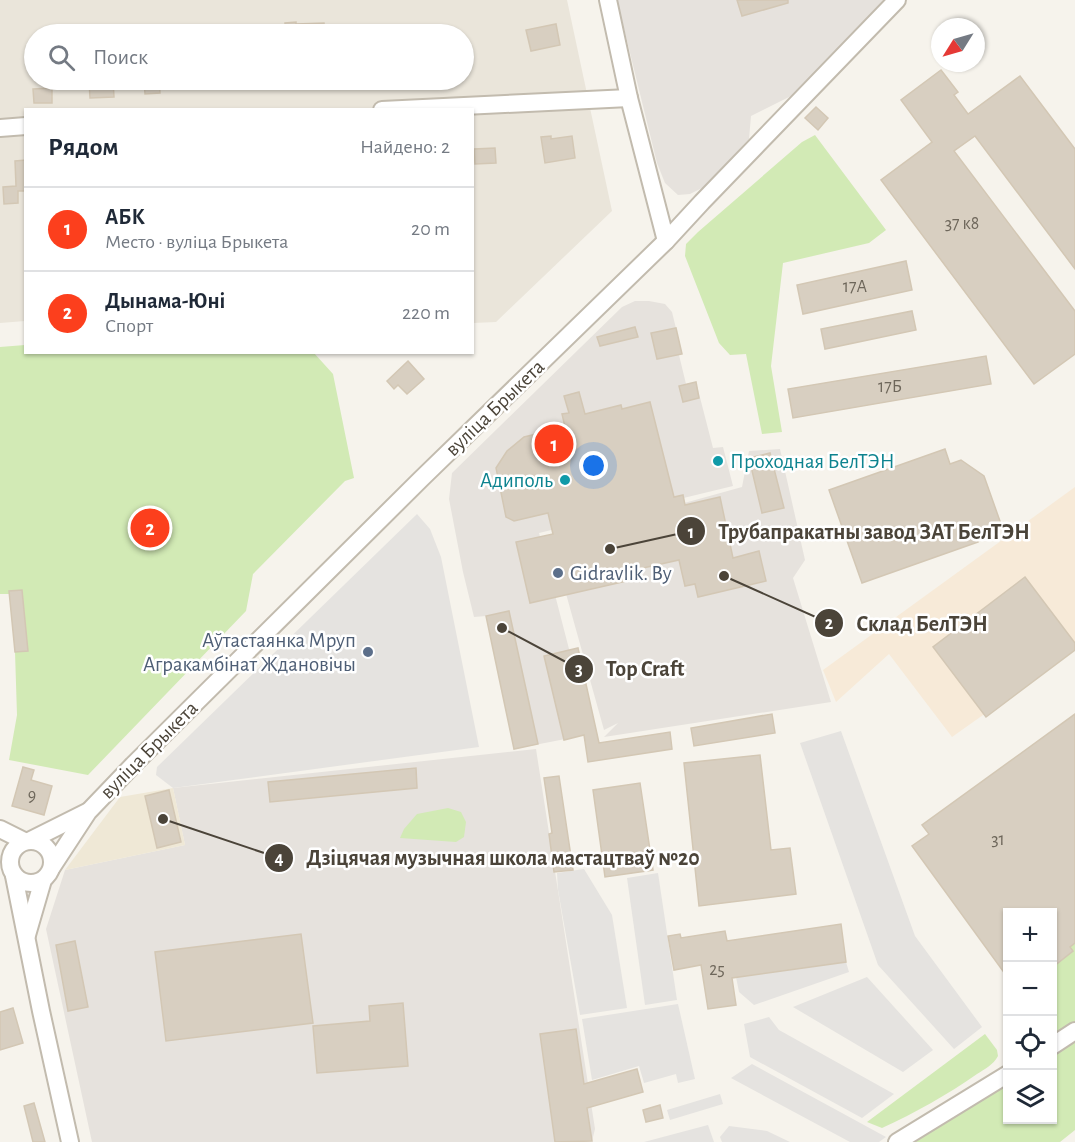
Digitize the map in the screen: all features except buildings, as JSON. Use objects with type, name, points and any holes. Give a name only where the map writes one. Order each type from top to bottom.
[{"type":"street","points":[[608,0],[629,98],[666,242]]},
{"type":"street","name":"вуліца Брыкета","points":[[26,939],[47,873],[88,812],[384,515],[666,242],[897,0]]},
{"type":"street","points":[[423,108],[629,98]]},
{"type":"street","points":[[0,128],[24,126]]},
{"type":"street","name":"вуліца Брыкета","points":[[28,841],[88,812]]},
{"type":"street","points":[[0,829],[28,841],[39,842],[50,852],[52,859],[47,873],[36,883],[28,884],[20,881],[8,864],[13,849],[18,844],[28,841]]},
{"type":"street","name":"вуліца Брыкета","points":[[8,864],[70,1142]]},
{"type":"street","points":[[1057,1043],[1075,1031]]},
{"type":"street","points":[[897,1142],[1003,1077]]},
{"type":"shaded area","points":[[0,0],[567,0],[612,211],[496,322],[474,323],[474,108],[24,108],[24,321],[0,323]]},
{"type":"shaded area","points":[[617,0],[886,0],[795,94],[751,116],[749,139],[704,187],[690,194],[678,195],[665,183],[657,163]]},
{"type":"shaded area","points":[[635,301],[665,304],[672,312],[682,353],[679,355],[686,384],[696,382],[713,448],[723,447],[733,486],[539,533],[591,734],[514,749],[486,616],[474,617],[463,572],[449,499],[452,473],[622,307]]},
{"type":"shaded area","points":[[780,449],[805,560],[793,578],[831,702],[604,737],[618,723],[604,730],[551,540],[742,487],[749,451]]},
{"type":"shaded area","points":[[1075,487],[1075,650],[952,737],[889,654],[836,702],[823,670]]},
{"type":"shaded area","name":"Аўтастаянка Мруп Агракамбінат Ждановічы","points":[[417,514],[430,529],[441,557],[479,747],[173,788],[156,775],[157,767]]},
{"type":"shaded area","points":[[841,731],[915,936],[982,1027],[954,1049],[878,965],[800,743]]},
{"type":"shaded area","points":[[536,749],[595,1129],[592,1141],[92,1142],[46,929],[65,870],[185,845],[173,788]]},
{"type":"shaded area","points":[[173,788],[185,845],[65,870],[120,797]]},
{"type":"shaded area","points":[[584,869],[612,915],[627,1008],[580,1015],[557,873]]},
{"type":"shaded area","points":[[658,873],[677,1000],[645,1005],[627,878]]},
{"type":"shaded area","points":[[846,962],[849,972],[754,1005],[739,992],[736,977]]},
{"type":"shaded area","points":[[867,977],[933,1050],[903,1072],[793,1007]]},
{"type":"shaded area","points":[[678,1004],[695,1079],[678,1083],[676,1074],[644,1083],[639,1066],[592,1080],[582,1019]]},
{"type":"shaded area","points":[[769,1017],[779,1030],[894,1094],[862,1118],[750,1057],[744,1024]]},
{"type":"shaded area","points":[[752,1064],[886,1137],[879,1142],[850,1142],[731,1078]]},
{"type":"shaded area","points":[[720,1094],[723,1104],[670,1120],[667,1110]]},
{"type":"shaded area","points":[[708,1125],[714,1142],[644,1142]]},
{"type":"shaded area","points":[[729,1126],[767,1131],[790,1142],[722,1142],[720,1137]]},
{"type":"green space","points":[[815,135],[886,230],[869,243],[783,263],[771,366],[782,432],[762,434],[746,354],[730,355],[719,343],[685,256],[686,244],[802,142]]},
{"type":"green space","points":[[24,345],[24,354],[315,354],[333,374],[354,478],[345,481],[253,574],[246,611],[88,775],[9,760],[17,715],[10,594],[0,594],[0,347]]},
{"type":"green space","points":[[448,808],[461,812],[466,822],[464,837],[456,842],[400,838],[404,829],[417,814]]},
{"type":"green space","points":[[1075,942],[1075,1024],[1057,1034],[1057,962],[1057,957]]},
{"type":"green space","points":[[985,1034],[997,1050],[998,1056],[989,1066],[931,1103],[882,1128],[867,1122]]},
{"type":"green space","points":[[1075,1039],[1075,1130],[1060,1142],[916,1142],[920,1136],[1003,1085],[1003,1124],[1057,1124],[1057,1051]]},
{"type":"place","name":"АБК","points":[[554,444]]},
{"type":"place","name":"Проходная БелТЭН","points":[[718,461]]},
{"type":"place","name":"Адиполь","points":[[565,480]]},
{"type":"place","name":"Дынама-Юні","points":[[150,528]]},
{"type":"place","name":"Трубапракатны завод ЗАТ БелТЭН","points":[[610,549]]},
{"type":"place","name":"Gidravlik. By","points":[[558,573]]},
{"type":"place","name":"Склад БелТЭН","points":[[724,576]]},
{"type":"place","name":"Top Craft","points":[[502,628]]},
{"type":"place","name":"Аўтастаянка Мруп Агракамбінат Ждановічы","points":[[368,652]]},
{"type":"place","name":"Дзіцячая музычная школа мастацтваў №20","points":[[163,819]]}]
